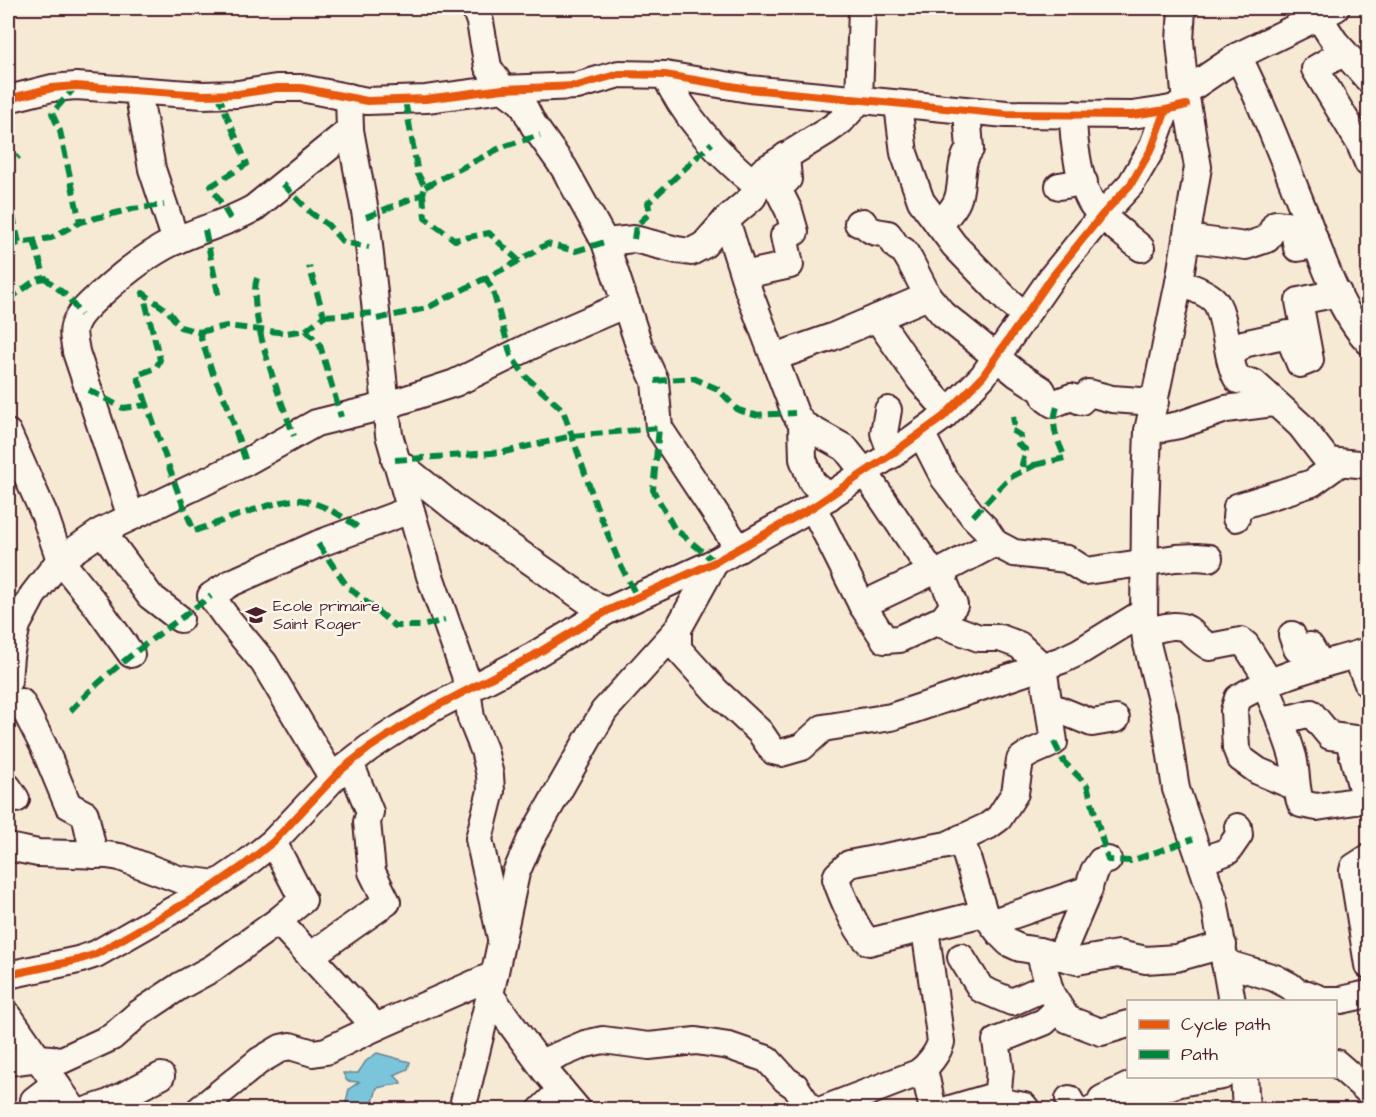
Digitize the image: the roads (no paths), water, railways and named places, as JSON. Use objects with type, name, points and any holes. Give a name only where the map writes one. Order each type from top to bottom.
[{"type":"street","points":[[475,8],[480,22],[488,67],[503,89],[522,103],[534,126],[570,177],[606,242],[640,348],[655,381],[659,428],[740,549]]},
{"type":"street","points":[[606,242],[634,239],[691,252],[704,245],[726,220],[753,197],[764,170],[841,121],[859,101],[862,8]]},
{"type":"street","points":[[1182,8],[1179,102],[1198,161],[1179,282],[1148,431],[1144,622],[1165,716],[1176,789],[1214,900],[1232,1000]]},
{"type":"street","points":[[8,975],[96,954],[216,884],[273,842],[341,770],[400,728],[533,656],[607,611],[740,549],[821,502],[892,455],[952,407],[983,376],[1052,277],[1102,215],[1131,184],[1179,102],[1238,56],[1327,12],[1335,42],[1368,79]]},
{"type":"street","points":[[1344,52],[1315,69],[1349,125],[1368,163]]},
{"type":"street","points":[[1238,56],[1265,115],[1338,293],[1367,338]]},
{"type":"street","points":[[8,99],[51,88],[76,86],[203,95],[301,88],[366,101],[426,99],[503,89],[577,86],[619,74],[665,75],[749,89],[1006,114],[1132,115],[1179,102]]},
{"type":"street","points":[[665,75],[688,117],[733,165],[756,185]]},
{"type":"street","points":[[138,91],[152,169],[176,241]]},
{"type":"street","points":[[349,97],[350,130],[366,217],[389,435],[430,576],[465,675],[471,718],[484,750],[490,775],[491,791],[487,814],[480,827],[478,839],[501,938]]},
{"type":"street","points":[[898,105],[904,153],[921,201],[954,244],[1009,302],[1025,315]]},
{"type":"street","points":[[939,225],[957,201],[960,176],[970,149],[967,111]]},
{"type":"street","points":[[1073,114],[1071,184],[1102,215],[1141,248]]},
{"type":"street","points":[[131,518],[76,352],[73,332],[75,324],[113,283],[150,254],[254,208],[350,130]]},
{"type":"street","points":[[744,275],[790,265],[784,236],[795,232],[789,211],[778,189],[788,179],[786,156]]},
{"type":"street","points":[[726,220],[795,413],[802,424],[845,448],[936,572],[954,606],[940,623]]},
{"type":"street","points":[[858,223],[863,222],[876,233],[888,234],[897,248],[904,251],[928,296],[943,314],[995,357],[1042,390],[1046,399],[1053,404],[1071,398],[1082,401],[1089,393],[1113,399],[1155,402]]},
{"type":"street","points":[[1186,238],[1246,246],[1266,239],[1276,224],[1293,226],[1297,248],[1317,245]]},
{"type":"street","points":[[1179,282],[1214,300],[1221,316],[1234,373],[1238,380],[1254,383],[1301,426],[1328,462],[1340,463],[1367,473]]},
{"type":"street","points":[[1230,357],[1243,344],[1288,334],[1300,364],[1310,360],[1299,301],[1338,293]]},
{"type":"street","points":[[775,357],[824,350],[876,318],[928,296]]},
{"type":"street","points":[[8,681],[12,628],[33,595],[60,561],[102,531],[246,462],[315,423],[386,406],[455,383],[545,339],[626,304]]},
{"type":"street","points":[[876,318],[920,380],[942,405],[952,407]]},
{"type":"street","points":[[1148,431],[1179,425],[1226,409],[1273,402]]},
{"type":"street","points":[[888,410],[884,433],[892,455]]},
{"type":"street","points":[[802,424],[803,459],[862,606],[882,638],[886,641],[899,639],[933,622],[979,638],[1000,638],[1013,642],[1031,654],[1043,667],[1050,706],[1054,742],[1020,760],[1015,793],[999,818],[980,830],[947,844],[855,862],[849,864],[837,875],[837,883],[867,940],[872,942],[988,917],[1089,889]]},
{"type":"street","points":[[8,433],[45,516],[60,561],[96,605],[131,654]]},
{"type":"street","points":[[921,433],[944,478],[995,543],[1014,553],[1067,559],[1086,571],[1146,562],[1209,558]]},
{"type":"street","points":[[395,460],[456,509],[595,606],[607,611]]},
{"type":"street","points":[[1236,518],[1238,507],[1312,483],[1340,463]]},
{"type":"street","points":[[310,956],[387,902],[372,872],[367,822],[370,812],[264,663],[226,617],[212,596],[231,583],[318,544],[410,510]]},
{"type":"street","points":[[102,531],[150,596],[180,619]]},
{"type":"street","points":[[862,606],[995,543]]},
{"type":"street","points":[[462,1110],[516,873],[530,841],[604,711],[678,629],[715,562]]},
{"type":"street","points":[[678,629],[678,649],[716,691],[760,732],[773,751],[779,753],[802,747],[824,729],[891,717],[1043,667],[1144,622],[1180,626],[1190,630],[1200,642],[1210,647],[1242,641],[1268,684],[1293,759],[1297,794],[1304,806],[1317,807],[1361,800]]},
{"type":"street","points":[[1292,635],[1296,649],[1310,646],[1321,665]]},
{"type":"street","points":[[1296,788],[1244,763],[1236,748],[1238,698],[1268,684],[1362,653],[1368,684]]},
{"type":"street","points":[[21,702],[43,745],[68,805],[85,814],[94,855]]},
{"type":"street","points":[[1050,706],[1092,723],[1116,719]]},
{"type":"street","points":[[1281,722],[1311,713],[1330,735],[1361,800]]},
{"type":"street","points":[[1330,735],[1362,740]]},
{"type":"street","points":[[1361,800],[1350,744],[1362,740]]},
{"type":"street","points":[[1202,861],[1228,851],[1239,835],[1238,827]]},
{"type":"street","points":[[961,838],[988,917],[1009,943],[1020,948],[1077,961],[1118,954],[1146,960],[1224,954],[1275,978],[1298,993],[1323,1000],[1341,1000],[1368,994]]},
{"type":"street","points":[[8,1062],[39,1058],[62,1060],[112,1037],[138,1014],[180,986],[213,968],[278,921],[303,900],[273,842]]},
{"type":"street","points":[[8,847],[38,852],[107,855],[178,879],[216,884]]},
{"type":"street","points":[[1367,952],[1353,871],[1354,867],[1368,858]]},
{"type":"street","points":[[1027,1110],[1023,1106],[997,1101],[1000,1068],[996,1041],[1044,1022],[1053,997],[1049,954],[1089,889],[1099,863],[1108,860]]},
{"type":"street","points":[[278,921],[376,1027]]},
{"type":"street","points":[[822,1110],[907,1078],[924,1069],[936,1053],[941,1041],[925,929]]},
{"type":"street","points":[[962,957],[981,989],[1012,1002],[1053,997]]},
{"type":"street","points":[[199,1110],[259,1061],[281,1048],[290,1046],[320,1053],[344,1044],[376,1027],[492,985]]},
{"type":"street","points":[[492,985],[540,1063],[578,1110]]},
{"type":"street","points":[[1053,997],[1067,1020],[1099,1032],[1127,1024]]},
{"type":"street","points":[[8,1015],[73,1109]]},
{"type":"street","points":[[540,1063],[585,1044],[603,1040],[649,1046],[696,1041],[729,1046],[767,1059],[782,1076],[795,1086],[812,1110]]},
{"type":"street","points":[[1337,1064],[1368,1091]]},
{"type":"street","points":[[924,1069],[933,1110]]},
{"type":"street","points":[[88,1110],[107,1104],[161,1076]]},
{"type":"street","points":[[1092,1110],[1102,1105],[1102,1099],[1155,1081],[1167,1086],[1216,1078]]},
{"type":"street","points":[[1244,1078],[1246,1110]]},
{"type":"street","points":[[1137,1110],[1155,1081]]},
{"type":"street","points":[[34,1100],[56,1083]]},
{"type":"street","points":[[541,1110],[561,1090]]},
{"type":"street","points":[[947,1110],[998,1095]]},
{"type":"water","points":[[377,1053],[410,1062],[408,1069],[394,1075],[402,1083],[377,1088],[371,1109],[353,1109],[346,1102],[349,1089],[359,1082],[347,1081],[343,1073],[358,1073],[366,1061]]},
{"type":"place","name":"Ecole primaire Saint Roger","points":[[256,615]]}]
